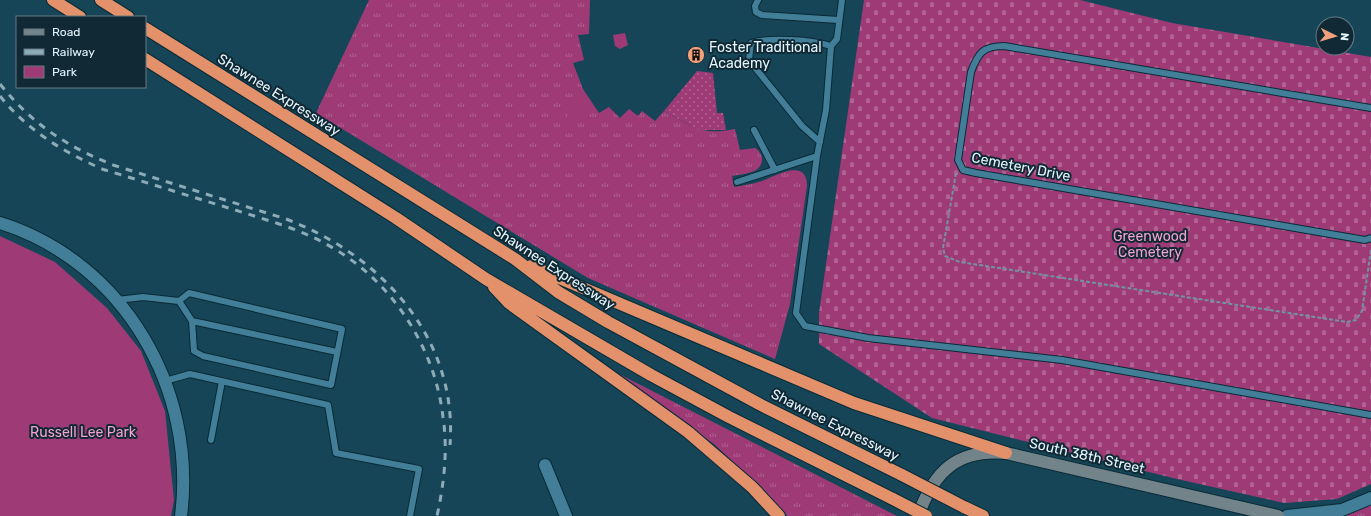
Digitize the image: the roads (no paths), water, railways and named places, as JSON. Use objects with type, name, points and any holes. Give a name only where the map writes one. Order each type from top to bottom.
[{"type":"highway","points":[[53,0],[78,16]]},
{"type":"highway","points":[[101,0],[126,16]]},
{"type":"highway","name":"Shawnee Expressway","points":[[146,29],[515,259],[558,292],[608,322],[761,405],[983,516]]},
{"type":"highway","points":[[146,60],[396,218],[486,279],[729,417],[926,516]]},
{"type":"highway","points":[[515,259],[854,403],[1006,453]]},
{"type":"highway","points":[[486,279],[509,303],[688,432],[752,487],[779,516]]},
{"type":"main road","name":"South 38th Street","points":[[918,516],[934,481],[946,470],[968,456],[988,451],[1006,453],[1278,516]]},
{"type":"street","points":[[0,222],[35,237],[69,257],[89,272],[117,300],[142,333],[165,381],[178,422],[184,460],[181,516]]},
{"type":"street","points":[[545,465],[566,516]]},
{"type":"street","points":[[1286,516],[1342,510],[1371,498]]},
{"type":"lane","points":[[758,0],[755,6],[756,12],[762,15],[840,20]]},
{"type":"lane","points":[[842,0],[838,39],[831,46],[826,110],[820,142],[796,313],[805,326],[868,338],[1062,360],[1371,415]]},
{"type":"lane","points":[[820,142],[802,126],[748,60],[751,43],[761,40],[821,42],[831,46]]},
{"type":"lane","name":"Cemetery Drive","points":[[1371,108],[1004,46],[991,46],[982,51],[971,72],[958,160],[963,170],[976,173],[1365,240],[1371,238]]},
{"type":"lane","points":[[754,130],[776,170]]},
{"type":"lane","points":[[737,182],[818,156]]},
{"type":"lane","points":[[117,300],[143,297],[179,301],[189,293],[342,329],[331,385],[199,354],[194,351],[192,321],[179,301]]},
{"type":"lane","points":[[192,321],[337,352]]},
{"type":"lane","points":[[165,381],[190,374],[328,405],[336,453],[419,469],[410,516]]},
{"type":"lane","points":[[211,440],[222,381]]},
{"type":"railway","points":[[0,84],[37,122],[65,142],[96,158],[113,165],[286,219],[321,235],[353,254],[382,278],[407,305],[427,336],[441,370],[449,406],[450,445]]},
{"type":"railway","points":[[0,96],[10,108],[34,129],[59,147],[87,162],[102,169],[258,217],[309,235],[355,262],[374,279],[408,320],[431,366],[438,391],[443,417],[445,454],[442,492],[437,516]]},
{"type":"place","name":"Foster Traditional Academy","points":[[696,55]]},
{"type":"park label","name":"Greenwood Cemetery","points":[[1150,244]]},
{"type":"park label","name":"Russell Lee Park","points":[[83,432]]}]
